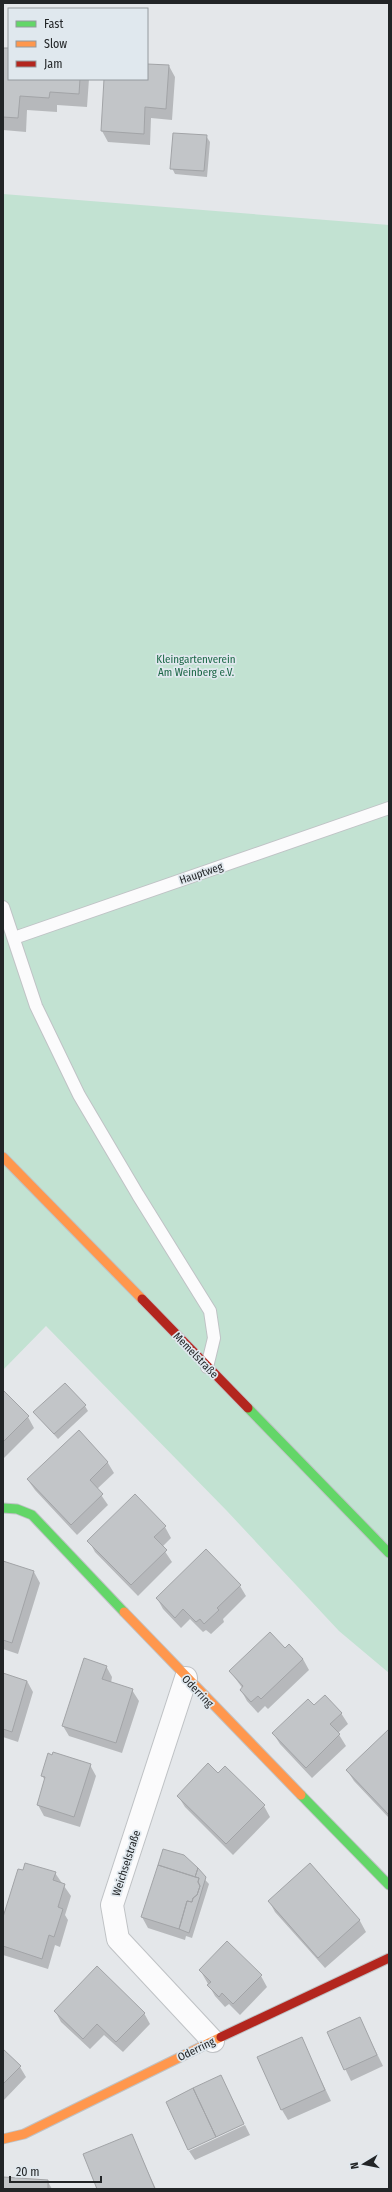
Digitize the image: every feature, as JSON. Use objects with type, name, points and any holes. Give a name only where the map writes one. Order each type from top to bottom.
[{"type":"street","name":"Memelstraße","points":[[3,1157],[389,1553]]},
{"type":"street","name":"Oderring","points":[[3,1508],[17,1509],[32,1515],[186,1678],[389,1885]]},
{"type":"street","name":"Weichselstraße","points":[[186,1678],[112,1905],[118,1939],[213,2041]]},
{"type":"street","name":"Oderring","points":[[3,2139],[24,2134],[213,2041],[389,1958]]},
{"type":"lane","name":"Hauptweg","points":[[14,938],[389,808]]},
{"type":"lane","points":[[3,907],[36,1006],[79,1095],[138,1196],[210,1311],[214,1338],[207,1367]]},
{"type":"green space","name":"Kleingartenverein Am Weinberg e.V.","points":[[3,194],[389,225],[389,1673],[339,1631],[227,1511],[46,1326],[3,1370]]},
{"type":"building","points":[[3,48],[8,48],[8,80],[80,80],[79,94],[50,92],[49,98],[20,96],[18,118],[3,117]]},
{"type":"building","points":[[148,64],[169,65],[166,109],[145,107],[144,134],[101,131],[104,80],[148,80]]},
{"type":"building","points":[[173,133],[207,135],[204,171],[170,169]]},
{"type":"building","points":[[65,1383],[86,1405],[54,1434],[33,1412]]},
{"type":"building","points":[[3,1390],[29,1416],[3,1442]]},
{"type":"building","points":[[79,1430],[108,1462],[90,1480],[103,1494],[71,1525],[27,1479]]},
{"type":"building","points":[[135,1494],[166,1526],[154,1537],[167,1550],[131,1585],[87,1541]]},
{"type":"building","points":[[206,1549],[241,1585],[217,1608],[219,1610],[204,1624],[200,1619],[196,1622],[183,1609],[175,1618],[156,1598]]},
{"type":"building","points":[[3,1561],[34,1571],[12,1643],[3,1640]]},
{"type":"building","points":[[270,1632],[285,1648],[289,1644],[303,1659],[261,1699],[258,1696],[251,1702],[240,1690],[243,1686],[229,1671]]},
{"type":"building","points":[[84,1658],[107,1666],[102,1679],[133,1689],[116,1743],[62,1726]]},
{"type":"building","points":[[3,1673],[27,1681],[12,1732],[3,1729]]},
{"type":"building","points":[[325,1695],[342,1713],[330,1724],[340,1734],[306,1768],[272,1733],[308,1699],[314,1705]]},
{"type":"building","points":[[389,1729],[389,1815],[346,1770]]},
{"type":"building","points":[[53,1752],[91,1764],[74,1817],[37,1805],[45,1777],[41,1776],[48,1753],[52,1755]]},
{"type":"building","points":[[208,1763],[218,1773],[225,1766],[265,1805],[226,1844],[177,1796]]},
{"type":"building","points":[[163,1849],[184,1855],[198,1868],[195,1877],[158,1865]]},
{"type":"building","points":[[25,1863],[56,1872],[53,1880],[65,1884],[58,1907],[63,1909],[54,1937],[49,1935],[42,1959],[3,1946],[3,1917],[18,1869],[23,1870]]},
{"type":"building","points":[[310,1863],[360,1920],[318,1958],[268,1901]]},
{"type":"building","points":[[158,1865],[199,1878],[198,1882],[200,1886],[197,1895],[193,1898],[192,1902],[187,1901],[179,1929],[141,1917]]},
{"type":"building","points":[[198,1868],[206,1877],[189,1933],[179,1929],[187,1901],[192,1902],[193,1898],[197,1895],[200,1886],[198,1882],[199,1878],[195,1877]]},
{"type":"building","points":[[227,1941],[262,1975],[233,2004],[222,1993],[219,1997],[207,1985],[211,1982],[199,1970]]},
{"type":"building","points":[[97,1966],[145,2013],[116,2042],[97,2024],[83,2039],[54,2011]]},
{"type":"building","points":[[360,2017],[377,2055],[344,2070],[327,2032]]},
{"type":"building","points":[[302,2037],[325,2090],[281,2110],[257,2057]]},
{"type":"building","points":[[3,2049],[21,2066],[3,2084]]},
{"type":"building","points":[[221,2075],[244,2124],[216,2137],[193,2088]]},
{"type":"building","points":[[193,2088],[216,2137],[188,2150],[166,2102]]},
{"type":"building","points":[[132,2134],[155,2189],[97,2189],[83,2154]]},
{"type":"building","points":[[3,2177],[48,2180],[48,2189],[3,2189]]},
{"type":"traffic: fast","points":[[248,1408],[389,1553]]},
{"type":"traffic: fast","points":[[3,1508],[17,1509],[32,1515],[124,1612]]},
{"type":"traffic: fast","points":[[301,1795],[389,1885]]},
{"type":"traffic: slow","points":[[3,1157],[142,1299]]},
{"type":"traffic: slow","points":[[124,1612],[301,1795]]},
{"type":"traffic: slow","points":[[3,2139],[24,2134],[221,2037]]},
{"type":"traffic: jam","points":[[142,1299],[248,1408]]},
{"type":"traffic: jam","points":[[221,2037],[389,1958]]}]
